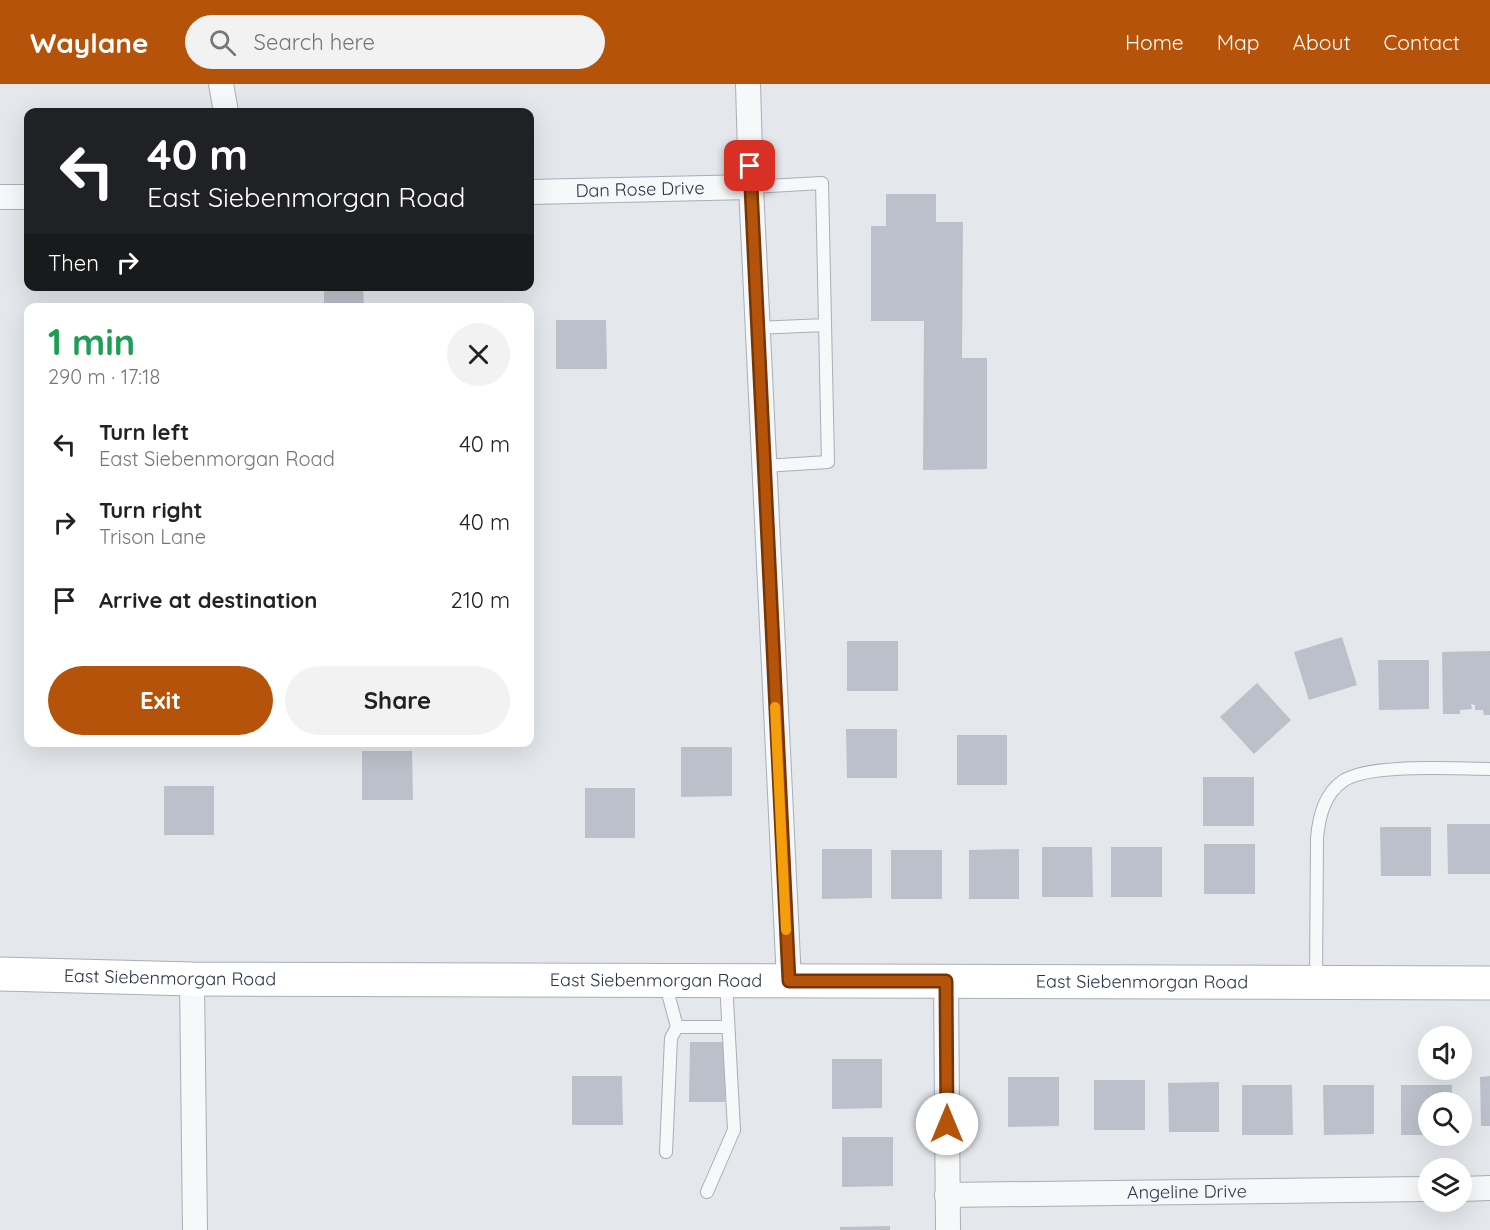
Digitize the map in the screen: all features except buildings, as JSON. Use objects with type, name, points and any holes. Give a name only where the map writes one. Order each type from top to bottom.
[{"type":"street","points":[[221,84],[225,108]]},
{"type":"street","points":[[748,84],[757,328],[789,981]]},
{"type":"street","name":"Dan Rose Drive","points":[[534,192],[751,187]]},
{"type":"street","points":[[0,197],[24,197]]},
{"type":"street","name":"East Siebenmorgan Road","points":[[0,974],[192,979],[1490,983]]},
{"type":"street","points":[[192,979],[195,1230]]},
{"type":"street","points":[[946,981],[948,1230]]},
{"type":"street","points":[[1472,1189],[1490,1188]]},
{"type":"street","name":"Angeline Drive","points":[[947,1195],[1418,1189]]},
{"type":"lane","points":[[751,187],[822,183],[828,462],[764,466]]},
{"type":"lane","points":[[757,328],[825,325]]},
{"type":"lane","points":[[1316,982],[1317,838],[1324,803],[1332,791],[1342,781],[1371,771],[1490,769]]},
{"type":"lane","points":[[664,980],[677,1027],[671,1038],[666,1152]]},
{"type":"lane","points":[[706,1192],[734,1130],[726,980]]},
{"type":"lane","points":[[677,1027],[728,1027]]},
{"type":"slow traffic","points":[[775,707],[786,930]]},
{"type":"route","points":[[750,166],[789,981],[946,981],[947,1124]]}]
